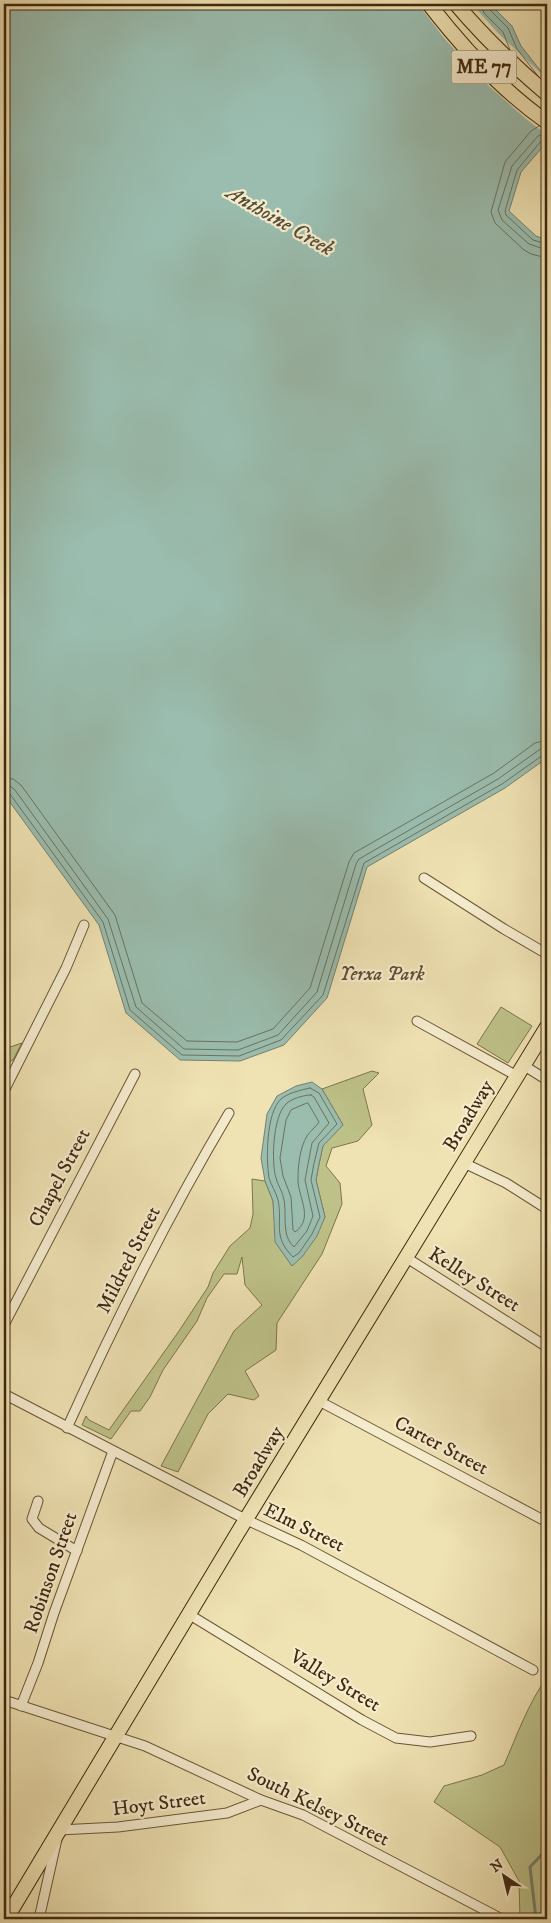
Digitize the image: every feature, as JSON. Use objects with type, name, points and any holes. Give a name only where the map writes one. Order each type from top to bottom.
[{"type":"main road","name":"ME 77","points":[[429,4],[456,38],[489,73],[547,122]]},
{"type":"main road","name":"ME 77","points":[[456,4],[487,39],[547,94]]},
{"type":"main road","name":"Broadway","points":[[6,1919],[547,1027]]},
{"type":"street","points":[[424,878],[547,954]]},
{"type":"street","points":[[4,1091],[66,968],[84,925]]},
{"type":"street","points":[[417,1021],[520,1071],[547,1080]]},
{"type":"street","name":"Chapel Street","points":[[4,1325],[135,1074]]},
{"type":"street","name":"Mildred Street","points":[[67,1428],[136,1283],[229,1112]]},
{"type":"street","points":[[464,1163],[506,1183],[547,1209]]},
{"type":"street","name":"Kelley Street","points":[[407,1258],[547,1347]]},
{"type":"street","name":"Elm Street","points":[[4,1394],[247,1520],[310,1550],[532,1670]]},
{"type":"street","name":"Carter Street","points":[[320,1401],[547,1522]]},
{"type":"street","name":"Robinson Street","points":[[21,1706],[113,1451]]},
{"type":"street","points":[[38,1501],[32,1519],[40,1528],[77,1551]]},
{"type":"street","name":"Valley Street","points":[[190,1614],[362,1720],[396,1738],[430,1742],[471,1736]]},
{"type":"street","name":"South Kelsey Street","points":[[4,1700],[145,1746],[262,1800],[303,1815],[502,1919]]},
{"type":"street","name":"Hoyt Street","points":[[59,1830],[118,1827],[227,1813],[262,1800]]},
{"type":"street","points":[[39,1919],[59,1830]]},
{"type":"green space","points":[[501,1007],[532,1026],[508,1063],[477,1044]]},
{"type":"green space","points":[[22,1043],[13,1060],[4,1064],[4,1049]]},
{"type":"green space","points":[[372,1071],[379,1073],[363,1089],[372,1125],[358,1141],[332,1148],[326,1166],[340,1183],[342,1204],[322,1254],[277,1323],[276,1350],[245,1371],[259,1396],[254,1400],[228,1394],[208,1414],[178,1472],[161,1466],[234,1331],[262,1305],[245,1285],[242,1257],[237,1274],[224,1274],[207,1298],[197,1321],[163,1370],[150,1397],[140,1411],[131,1411],[111,1439],[82,1425],[86,1416],[89,1420],[109,1430],[179,1331],[208,1287],[213,1273],[230,1246],[250,1228],[253,1214],[252,1179],[265,1181],[273,1201],[276,1242],[292,1266],[325,1217],[316,1180],[319,1164],[323,1145],[343,1125],[322,1089]]},
{"type":"green space","points":[[547,1677],[547,1919],[520,1919],[519,1881],[500,1847],[434,1802],[444,1786],[482,1775],[504,1765],[528,1709]]},
{"type":"water","points":[[4,4],[490,4],[512,26],[521,46],[543,74],[547,142],[521,172],[509,211],[536,236],[547,240],[547,758],[505,788],[367,867],[327,998],[284,1045],[240,1061],[180,1060],[126,1013],[99,925],[4,794]]},
{"type":"water","points":[[312,1082],[322,1089],[343,1125],[323,1146],[319,1164],[316,1180],[325,1217],[317,1236],[302,1257],[292,1266],[275,1242],[273,1201],[265,1181],[261,1158],[267,1114],[277,1096],[296,1086]]},
{"type":"pier","points":[[418,4],[472,4],[499,34],[546,78],[547,135],[481,79],[444,38]]},
{"type":"waterway","name":"Anthoine Creek","points":[[536,1919],[530,1867],[547,1849]]},
{"type":"park label","name":"Yerxa Park","points":[[382,974]]}]
